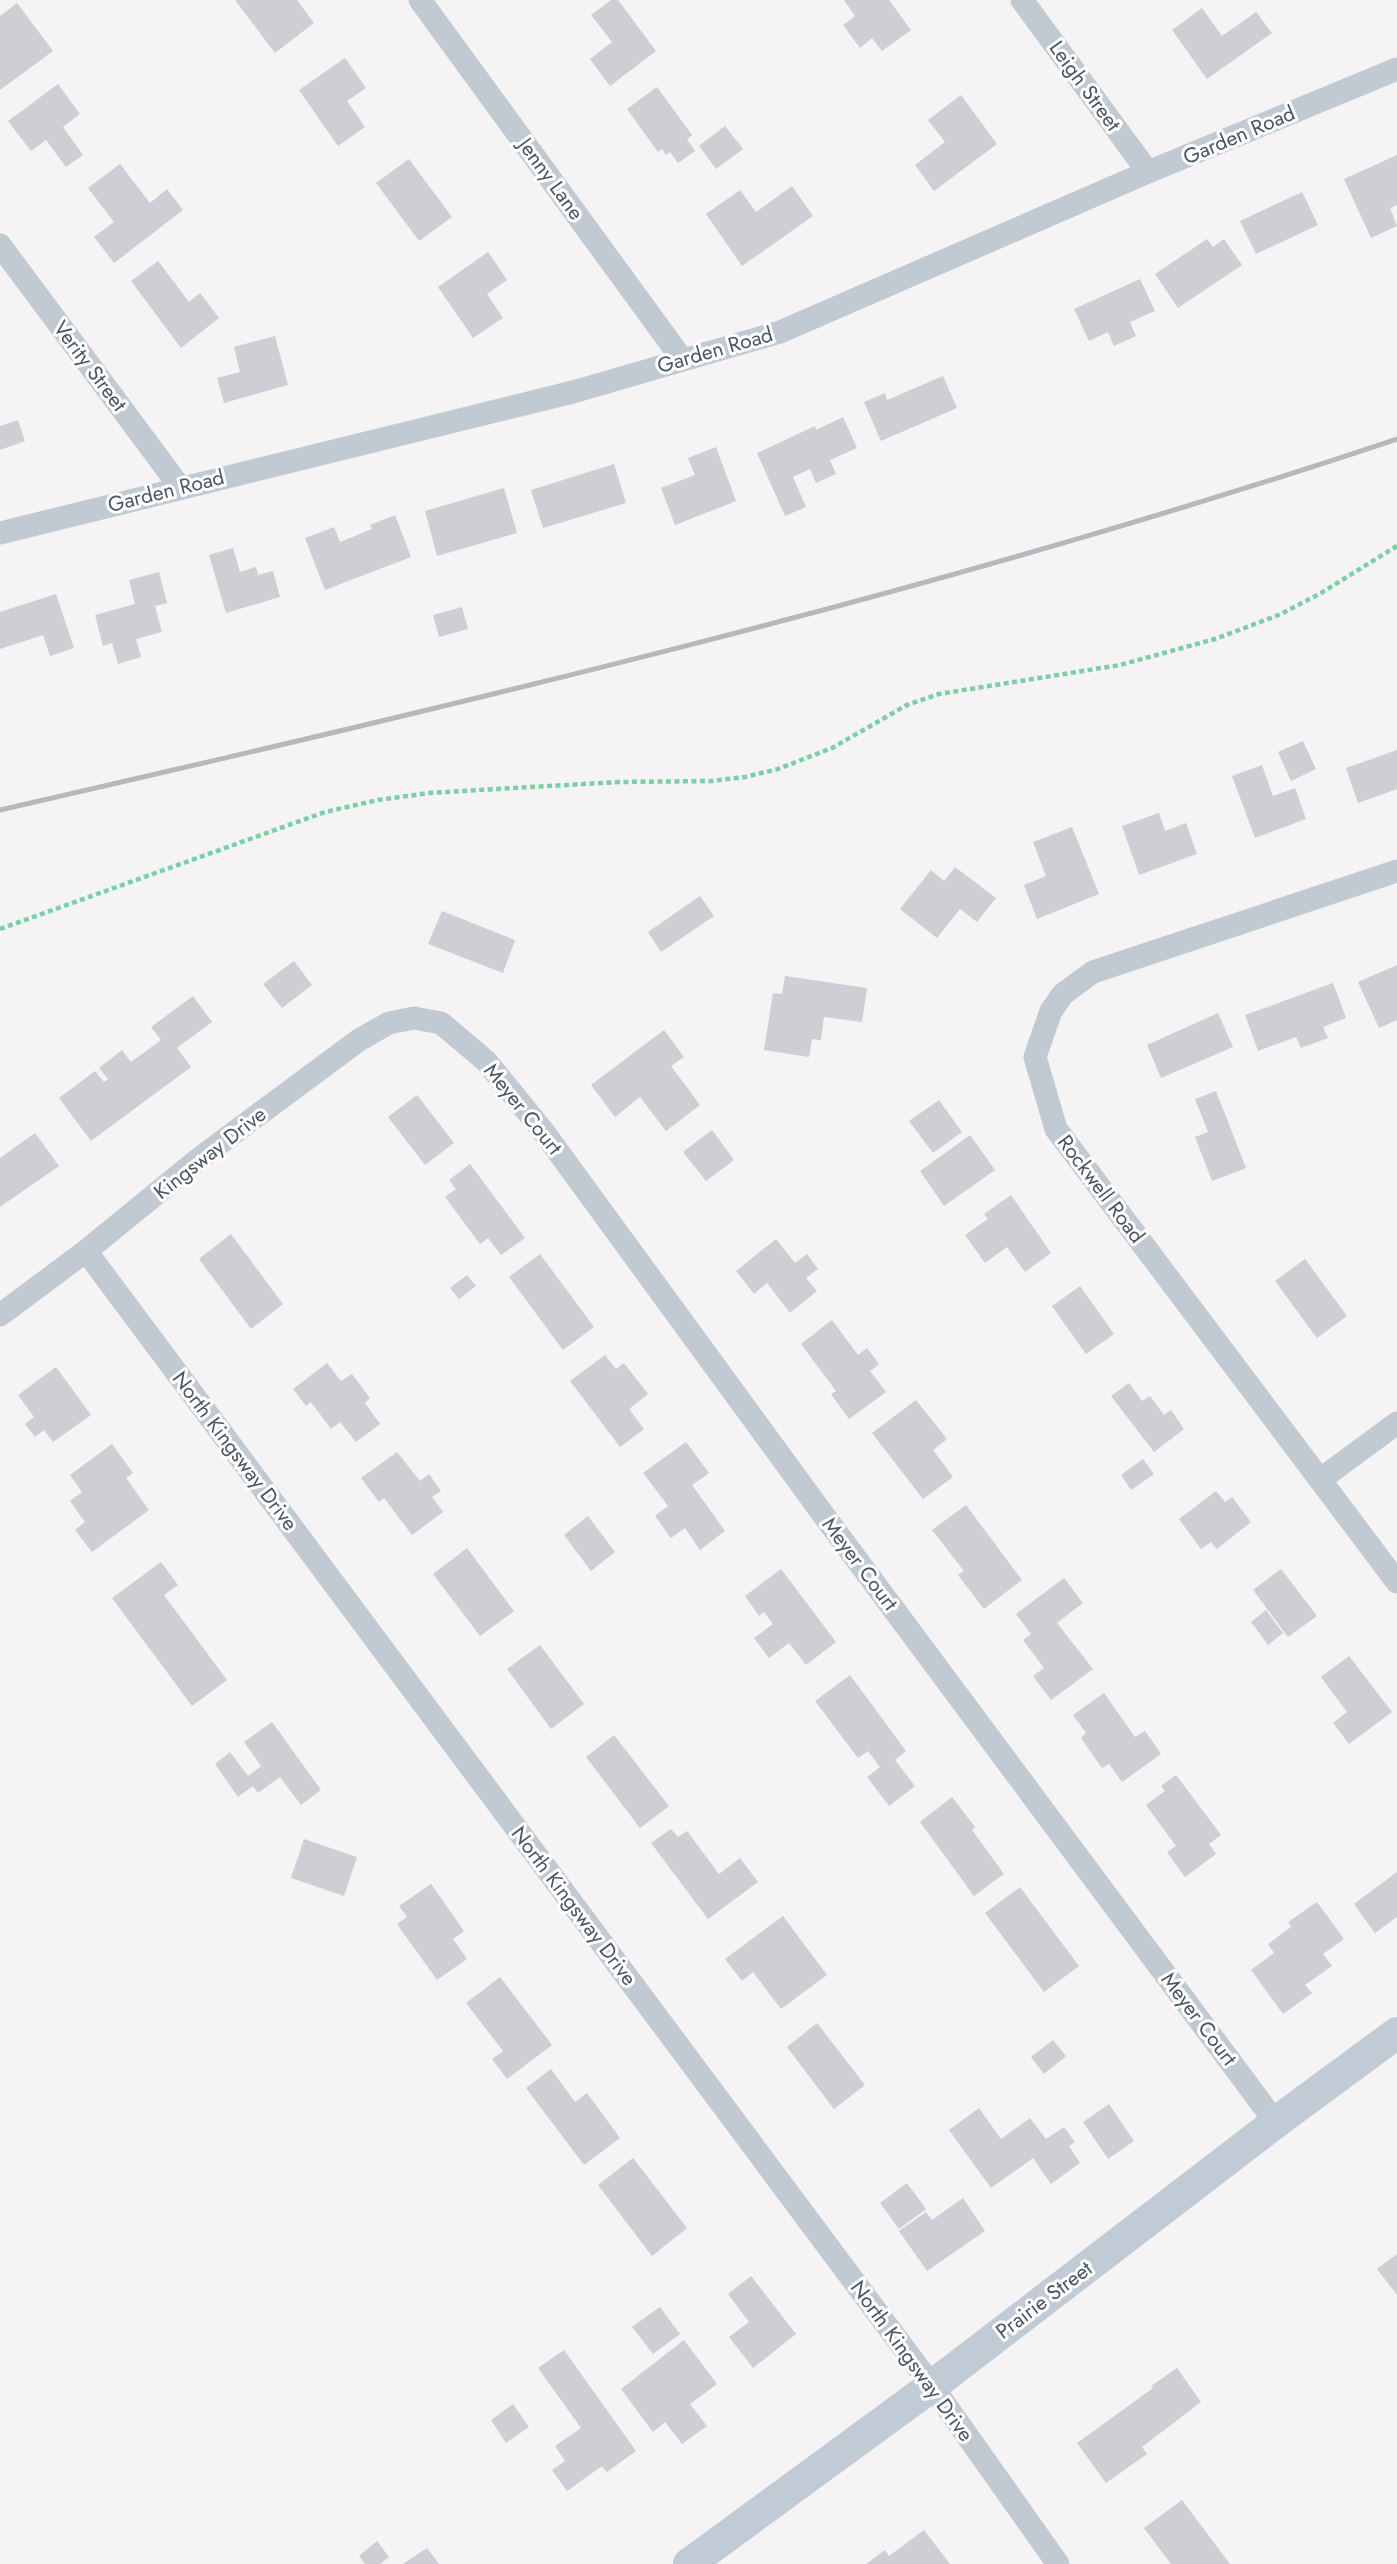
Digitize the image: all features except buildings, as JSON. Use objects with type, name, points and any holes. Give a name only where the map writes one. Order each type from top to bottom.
[{"type":"street","name":"Jenny Lane","points":[[420,0],[682,359]]},
{"type":"street","name":"Leigh Street","points":[[1022,0],[1148,172]]},
{"type":"street","name":"Garden Road","points":[[0,533],[573,392],[780,332],[1148,172],[1397,69]]},
{"type":"street","name":"Verity Street","points":[[0,245],[180,487]]},
{"type":"street","name":"Rockwell Road","points":[[1397,871],[1093,972],[1063,993],[1051,1011],[1035,1057],[1056,1129],[1397,1582]]},
{"type":"street","name":"Kingsway Drive","points":[[0,1315],[86,1251],[200,1158],[359,1040],[389,1023],[414,1018],[432,1020]]},
{"type":"street","name":"Meyer Court","points":[[432,1020],[457,1035],[486,1061],[543,1131],[825,1517],[1276,2123]]},
{"type":"street","name":"North Kingsway Drive","points":[[86,1251],[932,2386],[1058,2564]]},
{"type":"street","points":[[1321,1479],[1397,1423]]},
{"type":"street","name":"Prairie Street","points":[[689,2564],[932,2386],[1397,2033]]},
{"type":"path","points":[[0,929],[325,812],[379,800],[429,793],[538,786],[711,781],[746,777],[778,769],[832,748],[907,705],[939,694],[1120,665],[1215,639],[1281,614],[1321,593],[1397,546]]},
{"type":"railway","points":[[0,810],[528,685],[878,595],[1052,546],[1397,439]]}]
